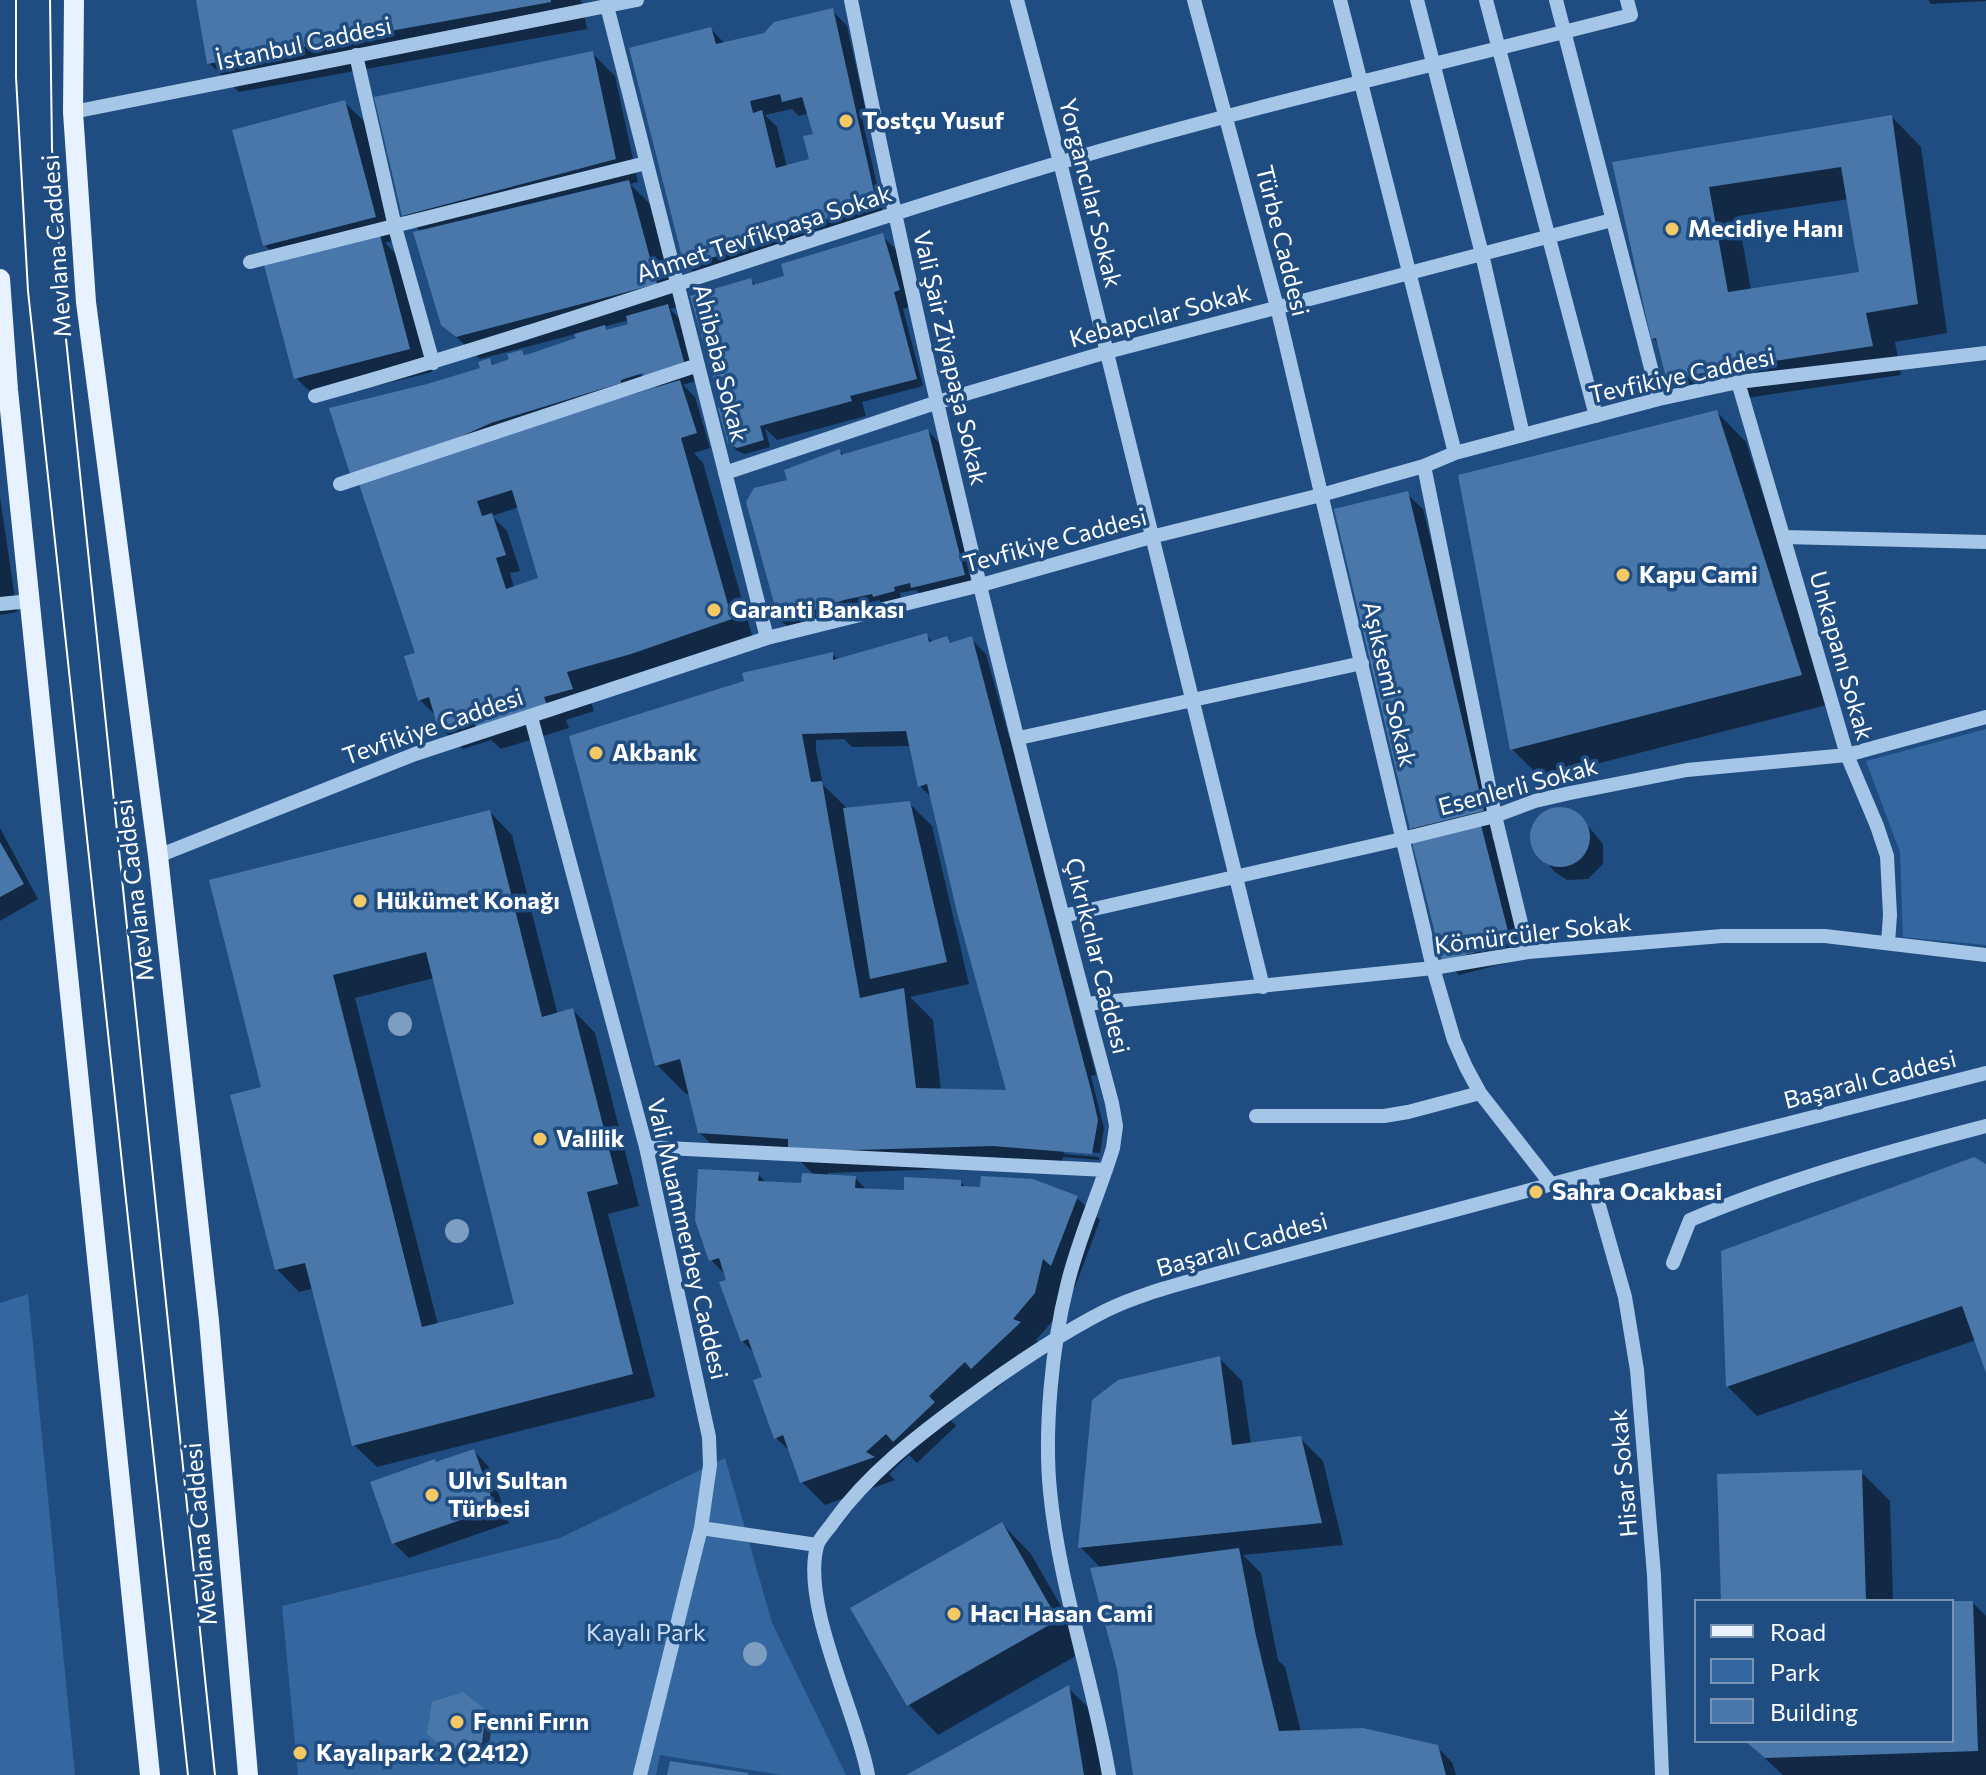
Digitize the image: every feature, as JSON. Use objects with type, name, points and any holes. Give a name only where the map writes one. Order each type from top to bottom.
[{"type":"main road","name":"Mevlana Caddesi","points":[[74,0],[73,112],[86,302],[158,856],[209,1321],[248,1775]]},
{"type":"main road","points":[[0,279],[150,1775]]},
{"type":"street","name":"İstanbul Caddesi","points":[[73,112],[356,55],[575,6],[607,6],[637,0]]},
{"type":"street","name":"Vali Şair Ziyapaşa Sokak","points":[[851,0],[893,214],[981,585]]},
{"type":"street","name":"Yorgancılar Sokak","points":[[1017,0],[1060,162],[1263,987]]},
{"type":"street","name":"Türbe Caddesi","points":[[1194,0],[1277,307],[1321,495]]},
{"type":"street","points":[[1340,0],[1455,453]]},
{"type":"street","points":[[1417,0],[1482,254],[1523,435]]},
{"type":"street","points":[[1486,0],[1596,416]]},
{"type":"street","points":[[1556,0],[1659,399]]},
{"type":"street","name":"Ahibaba Sokak","points":[[607,6],[767,638]]},
{"type":"street","name":"Ahmet Tevfikpaşa Sokak","points":[[315,396],[433,363],[1060,162],[1227,116],[1565,32],[1629,8]]},
{"type":"street","points":[[356,55],[395,227],[433,363]]},
{"type":"street","points":[[250,262],[646,163]]},
{"type":"street","name":"Kebapcılar Sokak","points":[[725,473],[938,402],[1107,352],[1612,220]]},
{"type":"street","name":"Tevfikiye Caddesi","points":[[158,856],[415,754],[767,638],[1321,495],[1424,466],[1455,453],[1659,399],[1738,382],[1986,353]]},
{"type":"street","points":[[340,484],[698,365]]},
{"type":"street","name":"Unkapanı Sokak","points":[[1738,382],[1847,755],[1887,856],[1888,943]]},
{"type":"street","points":[[1424,466],[1495,816],[1528,952]]},
{"type":"street","name":"Aşıksemi Sokak","points":[[1321,495],[1433,968],[1454,1040],[1480,1093],[1551,1184]]},
{"type":"street","points":[[1784,537],[1986,542]]},
{"type":"street","name":"Çıkrıkcılar Caddesi","points":[[981,585],[1116,1126],[1106,1170],[1067,1285],[1058,1336],[1048,1443],[1049,1489],[1065,1589],[1109,1775]]},
{"type":"street","points":[[0,604],[30,601]]},
{"type":"street","points":[[1019,738],[1362,663]]},
{"type":"street","name":"Vali Muammerbey Caddesi","points":[[531,717],[646,1147],[709,1437],[710,1465],[701,1528],[640,1775]]},
{"type":"street","name":"Esenlerli Sokak","points":[[1063,916],[1402,839],[1495,816],[1535,801],[1687,770],[1847,755],[1986,717]]},
{"type":"street","name":"Kömürcüler Sokak","points":[[1086,1004],[1433,968],[1528,952],[1757,934],[1825,936],[1986,955]]},
{"type":"street","name":"Başaralı Caddesi","points":[[817,1545],[848,1501],[884,1466],[952,1410],[1058,1336],[1149,1293],[1551,1184],[1986,1073]]},
{"type":"street","points":[[1256,1116],[1384,1116],[1480,1093]]},
{"type":"street","points":[[1673,1263],[1690,1220],[1734,1201],[1904,1147],[1986,1126]]},
{"type":"street","points":[[646,1147],[1106,1170]]},
{"type":"street","name":"Hisar Sokak","points":[[1590,1174],[1625,1297],[1637,1370],[1654,1575],[1662,1775]]},
{"type":"street","points":[[701,1528],[817,1545],[815,1583],[823,1626],[868,1775]]},
{"type":"green space","points":[[1986,729],[1986,945],[1903,937],[1900,852],[1866,761]]},
{"type":"green space","points":[[28,1294],[75,1775],[0,1775],[0,1303]]},
{"type":"green space","name":"Kayalı Park","points":[[725,1458],[772,1623],[846,1775],[781,1775],[660,1755],[656,1775],[298,1775],[282,1606],[560,1538]]},
{"type":"building","points":[[196,0],[551,0],[551,2],[207,64]]},
{"type":"building","points":[[833,8],[877,205],[743,243],[745,249],[684,265],[629,48],[711,27],[716,44],[764,33],[774,22]],"holes":[[[780,94],[782,102],[802,97],[813,134],[803,136],[809,159],[776,168],[762,110],[753,113],[750,101]]]},
{"type":"building","points":[[593,51],[616,159],[402,216],[374,97]]},
{"type":"building","points":[[345,100],[376,217],[263,246],[232,130]]},
{"type":"building","name":"Mecidiye Hanı","points":[[1892,115],[1918,304],[1866,313],[1873,346],[1715,370],[1667,382],[1656,338],[1651,339],[1612,162]],"holes":[[[1841,167],[1859,272],[1728,292],[1709,187]]]},
{"type":"building","points":[[629,180],[657,284],[456,337],[441,325],[413,232]]},
{"type":"building","points":[[883,233],[900,290],[894,292],[917,379],[850,396],[852,401],[760,426],[764,440],[737,448],[728,444],[718,408],[722,407],[690,296],[751,278],[753,285],[784,276],[781,264]]},
{"type":"building","points":[[380,235],[410,349],[294,379],[264,265]]},
{"type":"building","points":[[668,304],[685,365],[621,380],[621,383],[491,423],[444,444],[350,474],[329,408],[480,368],[478,362],[490,358],[492,365],[509,359],[507,354],[522,350],[524,355],[529,354],[576,338],[574,334],[605,325],[606,330],[628,324],[626,316]]},
{"type":"building","points":[[680,380],[697,433],[681,438],[732,619],[631,654],[567,672],[573,689],[544,697],[547,705],[476,728],[473,717],[438,728],[429,697],[418,701],[404,656],[415,653],[359,484],[561,416]],"holes":[[[512,490],[538,578],[506,589],[496,558],[506,555],[492,513],[482,516],[477,501]]]},
{"type":"building","name":"Kapu Cami","points":[[1717,410],[1802,675],[1510,750],[1458,475]]},
{"type":"building","points":[[928,429],[965,575],[911,588],[910,583],[894,587],[895,591],[844,600],[779,621],[746,502],[754,488],[787,480],[784,470],[840,449],[841,455]]},
{"type":"building","points":[[1408,491],[1484,811],[1410,829],[1334,509]]},
{"type":"building","points":[[927,633],[929,642],[947,636],[950,643],[972,636],[1092,1094],[1098,1120],[1092,1154],[992,1146],[788,1152],[788,1139],[698,1133],[680,1059],[655,1066],[569,736],[744,681],[742,673],[833,652],[833,660]],"holes":[[[906,731],[918,787],[927,784],[957,912],[1006,1090],[916,1088],[904,988],[860,998],[822,781],[811,782],[802,734]]]},
{"type":"building","points":[[910,801],[947,962],[870,979],[843,808]]},
{"type":"building","points":[[1560,807],[1571,809],[1581,816],[1588,826],[1588,848],[1581,858],[1571,865],[1560,867],[1549,865],[1539,858],[1532,848],[1530,837],[1532,826],[1539,816],[1549,809]]},
{"type":"building","name":"Valilik","points":[[490,810],[542,1017],[573,1008],[618,1184],[587,1192],[633,1374],[352,1446],[305,1263],[275,1270],[230,1095],[261,1087],[209,880]],"holes":[[[426,952],[514,1304],[422,1327],[333,975]]]},
{"type":"building","points":[[1481,825],[1511,943],[1442,961],[1412,842]]},
{"type":"building","points":[[0,842],[24,884],[0,897]]},
{"type":"building","points":[[1974,1157],[1986,1164],[1986,1373],[1962,1306],[1726,1387],[1721,1251]]},
{"type":"building","points":[[698,1169],[759,1172],[758,1181],[801,1183],[802,1173],[856,1176],[855,1188],[904,1190],[904,1177],[961,1180],[961,1186],[980,1187],[981,1176],[1033,1179],[1078,1196],[1051,1266],[1043,1259],[1035,1293],[1013,1319],[1021,1322],[971,1369],[965,1362],[929,1396],[935,1402],[893,1442],[886,1434],[866,1452],[875,1457],[800,1483],[783,1435],[774,1439],[753,1380],[762,1377],[748,1339],[741,1342],[719,1282],[726,1280],[719,1258],[709,1261],[695,1220]]},
{"type":"building","points":[[1220,1356],[1232,1445],[1301,1436],[1322,1523],[1078,1548],[1092,1400],[1118,1380]]},
{"type":"building","name":"Ulvi Sultan Türbesi","points":[[474,1449],[495,1508],[392,1544],[370,1482]]},
{"type":"building","points":[[1862,1470],[1866,1599],[1721,1599],[1717,1474]]},
{"type":"building","name":"Hacı Hasan Cami","points":[[1002,1522],[1058,1620],[907,1706],[850,1608]]},
{"type":"building","points":[[1239,1548],[1279,1731],[1363,1728],[1438,1745],[1446,1775],[1133,1775],[1117,1669],[1090,1568]]},
{"type":"building","points":[[1954,1601],[1973,1601],[1978,1751],[1765,1758],[1747,1743],[1954,1743]]},
{"type":"building","points":[[1069,1685],[1084,1775],[906,1775]]},
{"type":"building","name":"Fenni Fırın","points":[[463,1692],[486,1710],[482,1743],[450,1753],[427,1734],[432,1702]]},
{"type":"building","points":[[670,1761],[748,1773],[748,1775],[667,1775]]},
{"type":"tram line","points":[[16,0],[16,77],[28,291],[188,1775]]},
{"type":"tram line","points":[[50,0],[52,149],[66,339],[215,1775]]},
{"type":"place","name":"Tostçu Yusuf","points":[[846,121]]},
{"type":"place","name":"Mecidiye Hanı","points":[[1672,229]]},
{"type":"place","name":"Kapu Cami","points":[[1623,575]]},
{"type":"place","name":"Garanti Bankası","points":[[714,610]]},
{"type":"place","name":"Akbank","points":[[596,753]]},
{"type":"place","name":"Hükümet Konağı","points":[[360,901]]},
{"type":"place","name":"Valilik","points":[[540,1139]]},
{"type":"place","name":"Sahra Ocakbasi","points":[[1536,1192]]},
{"type":"place","name":"Ulvi Sultan Türbesi","points":[[432,1495]]},
{"type":"place","name":"Hacı Hasan Cami","points":[[954,1614]]},
{"type":"place","name":"Fenni Fırın","points":[[457,1722]]},
{"type":"place","name":"Kayalıpark 2 (2412)","points":[[300,1753]]}]
